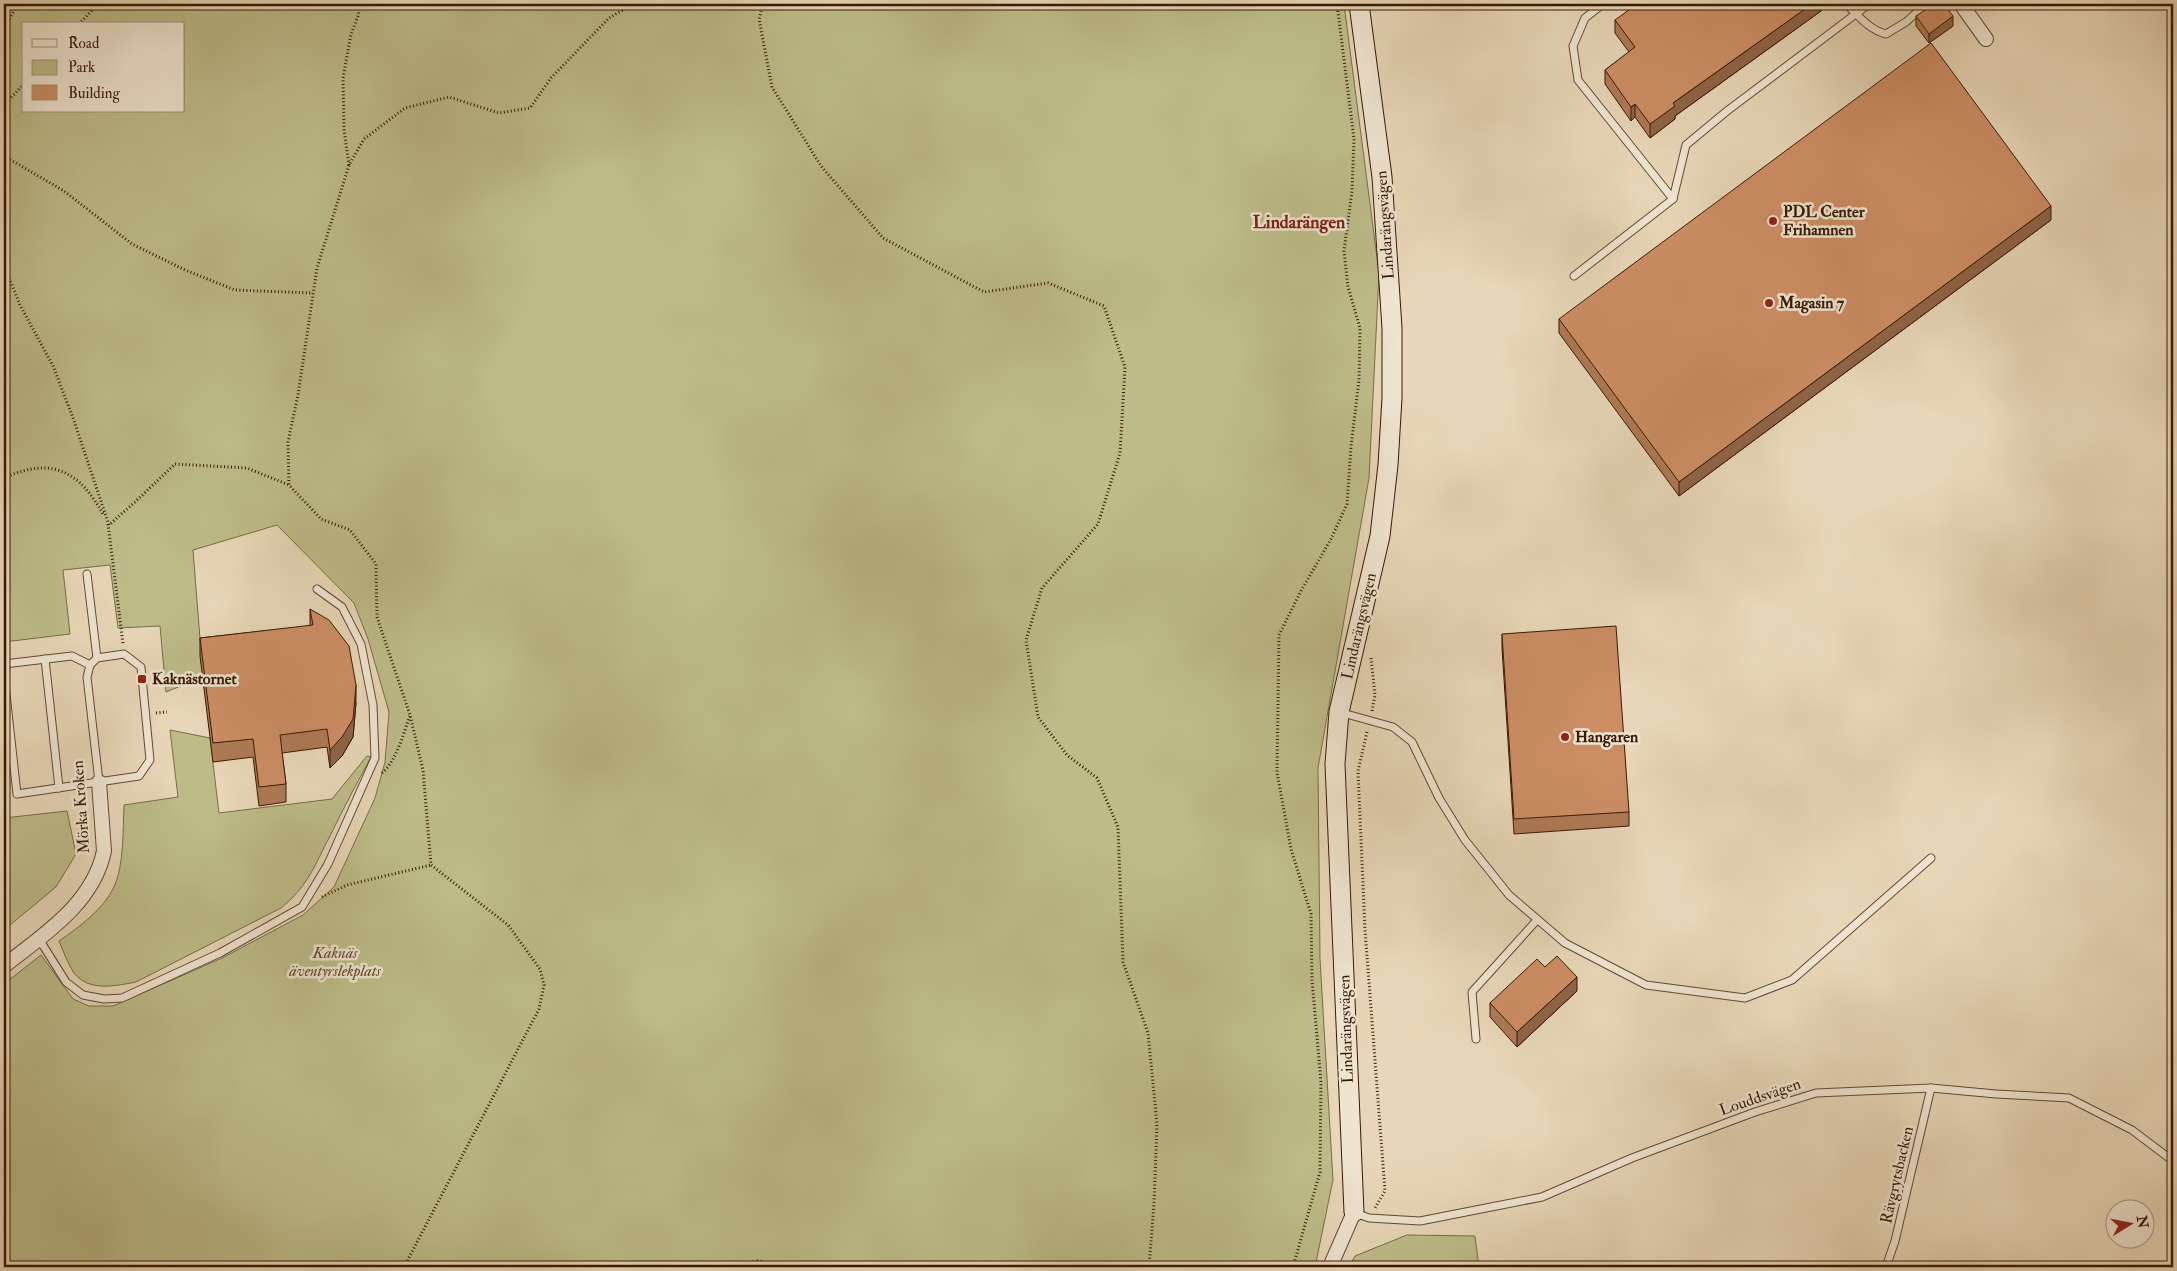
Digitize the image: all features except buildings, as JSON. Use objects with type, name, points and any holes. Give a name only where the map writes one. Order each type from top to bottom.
[{"type":"street","name":"Lindarängsvägen","points":[[1330,1267],[1362,1215],[1335,764],[1339,712],[1380,536],[1388,465],[1392,398],[1392,328],[1382,177],[1359,4]]},
{"type":"street","points":[[1961,4],[1986,39]]},
{"type":"street","name":"Mörka Kroken","points":[[4,966],[56,925],[87,893],[102,863],[104,838],[99,782]]},
{"type":"lane","points":[[1603,4],[1585,18],[1573,46],[1578,80],[1673,199]]},
{"type":"lane","points":[[1846,4],[1878,32],[1886,34],[1906,22],[1926,4]]},
{"type":"lane","points":[[1574,276],[1673,199],[1686,145],[1869,4]]},
{"type":"lane","points":[[87,574],[97,658]]},
{"type":"lane","points":[[39,938],[66,982],[83,996],[104,999],[122,998],[220,953],[302,907],[328,864],[375,758],[372,705],[360,644],[342,607],[317,589]]},
{"type":"lane","points":[[4,664],[72,656],[90,665],[97,658],[124,654],[141,667],[150,760],[140,776],[17,794],[4,676]]},
{"type":"lane","points":[[45,659],[60,788]]},
{"type":"lane","name":"Mörka Kroken","points":[[90,665],[86,677],[99,782]]},
{"type":"lane","points":[[1339,712],[1370,719],[1393,728],[1412,742],[1439,798],[1465,840],[1509,895],[1565,943],[1646,985],[1745,998],[1792,980],[1931,858]]},
{"type":"lane","points":[[1476,1039],[1472,992],[1537,920]]},
{"type":"lane","name":"Louddsvägen","points":[[1362,1215],[1420,1221],[1542,1197],[1632,1158],[1816,1092],[1931,1088],[2069,1098],[2132,1130],[2173,1161]]},
{"type":"lane","name":"Rävgrytsbacken","points":[[1886,1267],[1910,1184],[1931,1088]]},
{"type":"path","points":[[4,28],[18,4]]},
{"type":"path","points":[[81,22],[98,4]]},
{"type":"path","points":[[349,166],[344,130],[343,78],[351,34],[358,16],[360,4]]},
{"type":"path","points":[[289,485],[288,442],[298,396],[317,268],[349,166],[364,139],[405,108],[449,97],[499,113],[530,108],[551,78],[609,18],[633,4]]},
{"type":"path","points":[[763,4],[759,19],[772,88],[821,166],[883,238],[984,292],[1048,283],[1104,306],[1125,367],[1120,453],[1098,524],[1042,588],[1026,640],[1038,717],[1067,755],[1097,778],[1118,826],[1123,962],[1148,1033],[1157,1124],[1149,1267]]},
{"type":"path","points":[[1293,1267],[1320,1172],[1321,1082],[1312,980],[1310,914],[1291,849],[1277,772],[1279,635],[1301,591],[1331,539],[1347,504],[1351,446],[1359,380],[1360,328],[1348,287],[1344,251],[1352,191],[1354,139],[1337,4]]},
{"type":"path","points":[[4,105],[22,86]]},
{"type":"path","points":[[4,156],[64,191],[132,244],[185,270],[234,290],[313,292]]},
{"type":"path","points":[[4,265],[20,305],[53,366],[72,415],[108,525],[124,654]]},
{"type":"path","points":[[108,525],[136,502],[175,464],[247,468],[289,485],[321,519],[350,530],[376,564],[377,617],[410,715],[423,770],[431,865],[508,925],[540,969],[544,985],[539,1009],[404,1267]]},
{"type":"path","points":[[4,478],[40,467],[73,475],[95,498],[108,525]]},
{"type":"path","points":[[360,790],[387,768],[399,746],[410,715]]},
{"type":"path","name":"Lindarängsvägen","points":[[1362,1215],[1385,1192],[1365,930],[1358,771],[1370,719]]},
{"type":"path","points":[[302,907],[347,885],[431,865]]},
{"type":"path","points":[[737,1267],[759,1260],[767,1267]]},
{"type":"green space","name":"Kaknäs äventyrslekplats","points":[[4,4],[1344,4],[1379,273],[1369,478],[1318,768],[1320,959],[1333,1180],[1315,1267],[4,1267],[4,984],[41,955],[73,999],[89,1006],[113,1006],[222,958],[303,915],[334,887],[375,798],[385,762],[389,712],[368,639],[354,603],[277,525],[193,550],[203,677],[166,692],[160,626],[118,628],[110,565],[63,570],[70,634],[4,642]]},
{"type":"green space","points":[[170,730],[210,738],[219,813],[332,799],[367,756],[371,757],[310,875],[298,891],[281,908],[136,982],[111,986],[87,983],[74,973],[59,941],[97,911],[114,887],[120,869],[124,805],[178,797]]},
{"type":"green space","points":[[67,811],[76,854],[56,887],[4,930],[4,818]]},
{"type":"green space","points":[[1407,1235],[1475,1236],[1479,1267],[1349,1267],[1355,1256]]},
{"type":"place","name":"PDL Center Frihamnen","points":[[1773,221]]},
{"type":"place","name":"Magasin 7","points":[[1769,303]]},
{"type":"place","name":"Kaknästornet","points":[[142,679]]},
{"type":"place","name":"Hangaren","points":[[1565,737]]},
{"type":"district","name":"Lindarängen","points":[[1299,222]]}]
